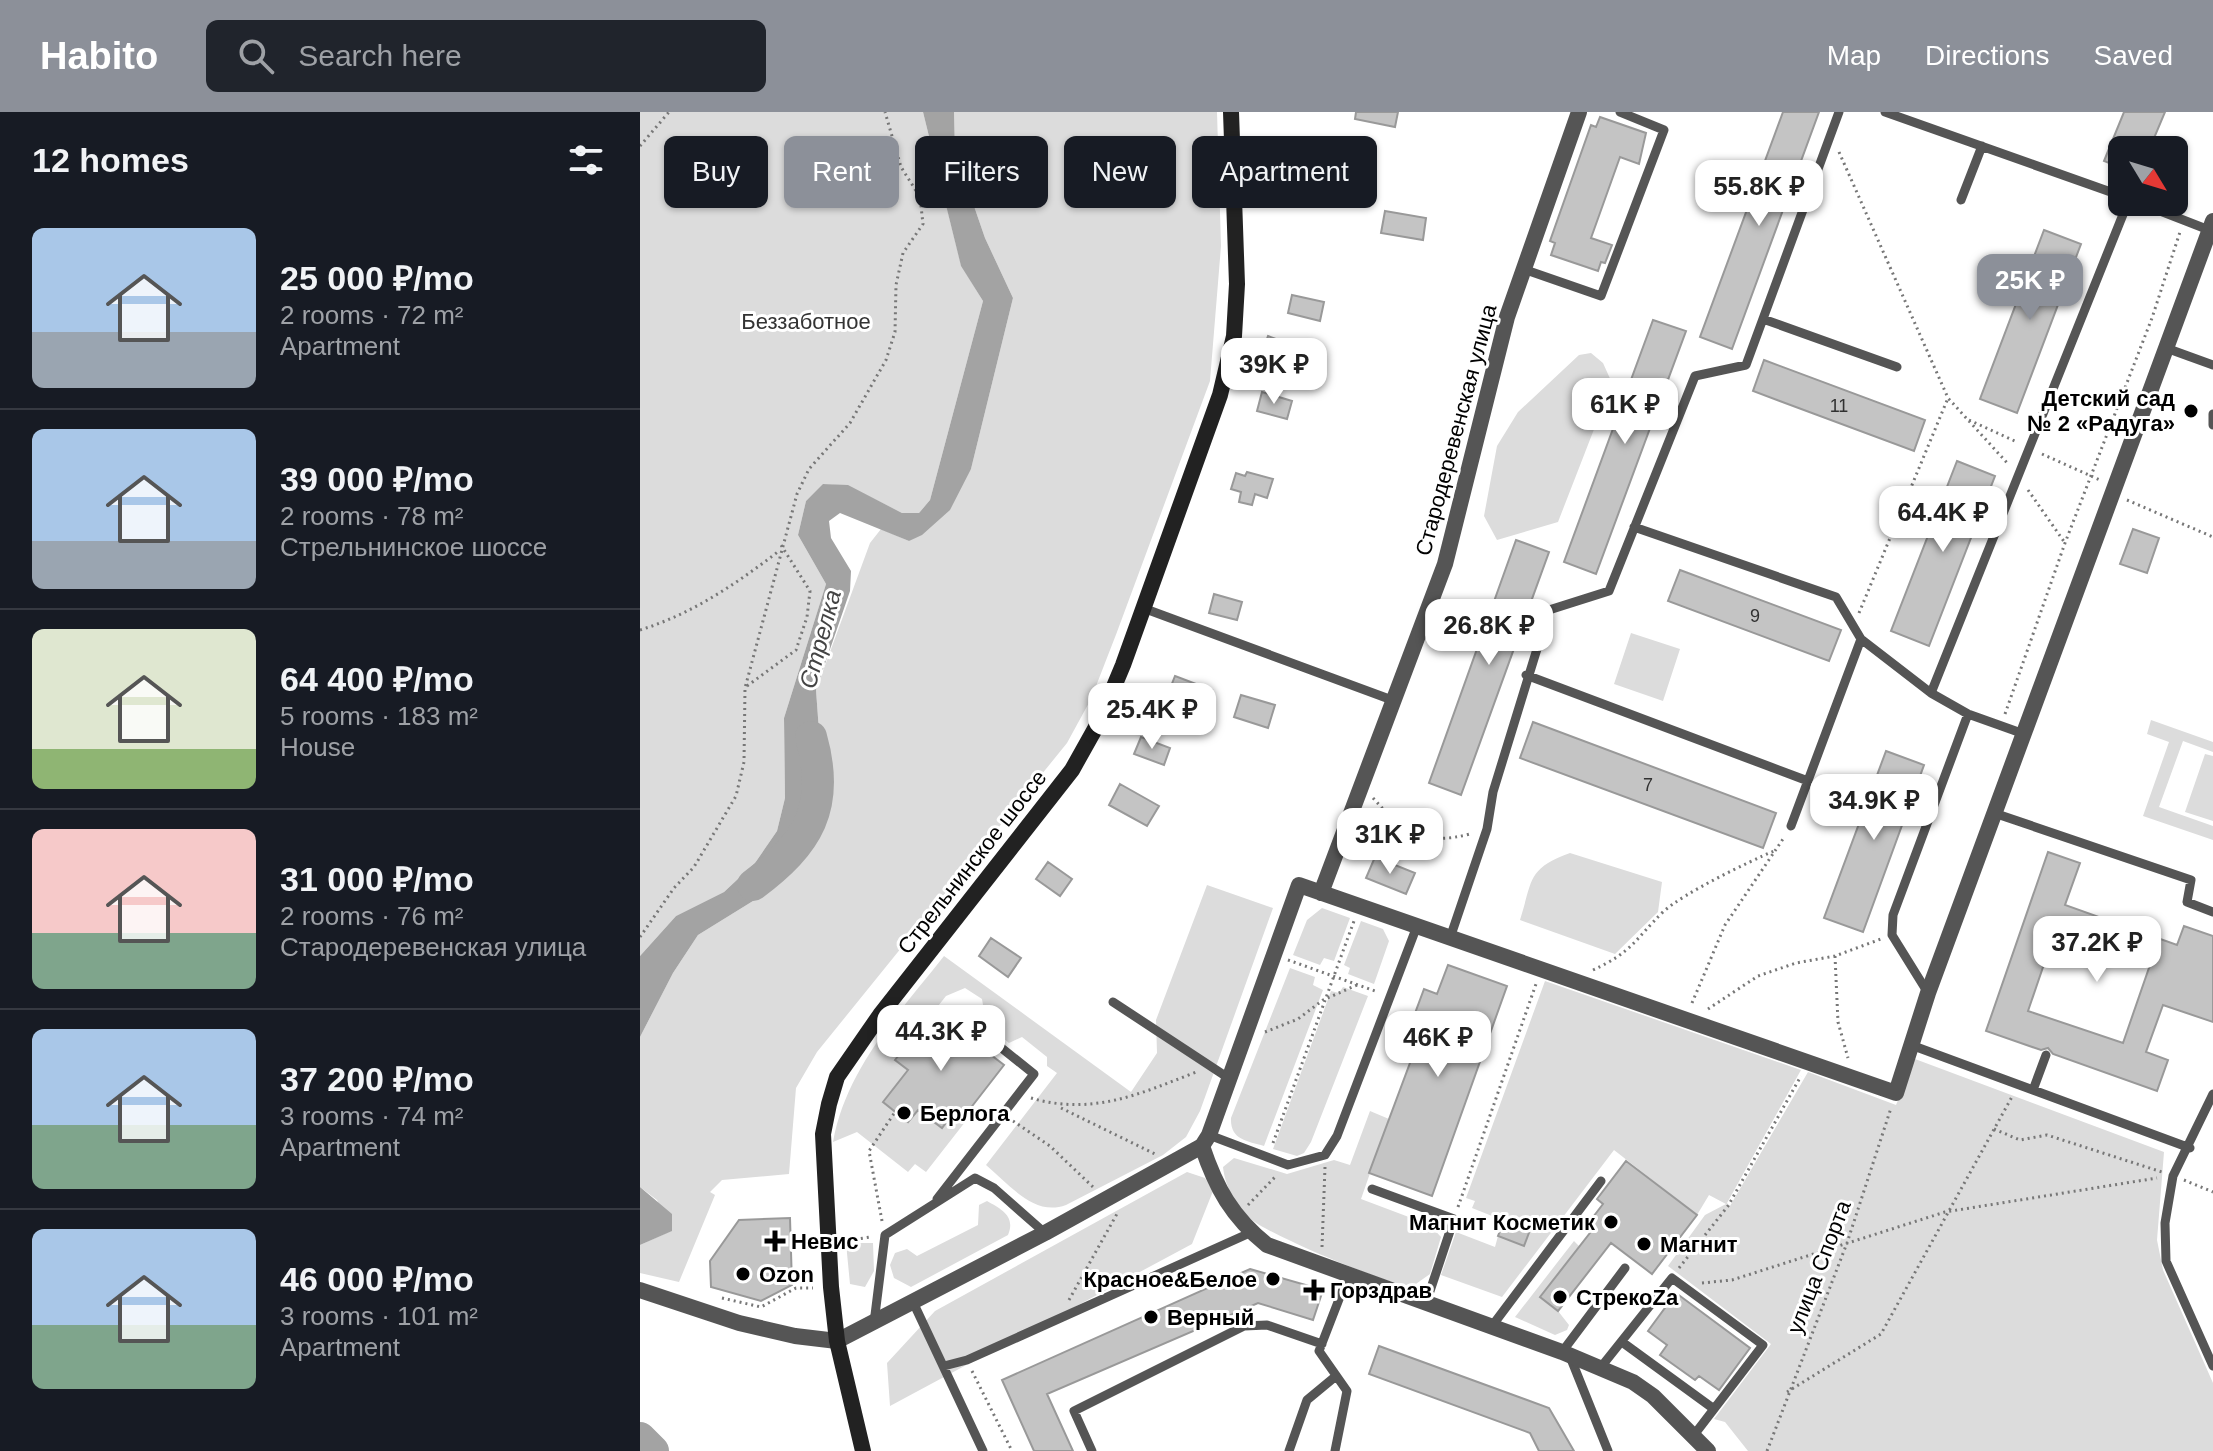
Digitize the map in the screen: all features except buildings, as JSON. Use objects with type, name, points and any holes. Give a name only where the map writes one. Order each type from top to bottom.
[{"type":"main road","name":"Стрельнинское шоссе","points":[[863,1451],[837,1341],[831,1287],[823,1134],[837,1077],[880,1015],[1072,770],[1100,720],[1220,395],[1234,336],[1237,284],[1231,112]]},
{"type":"street","name":"Стародеревенская улица","points":[[1321,893],[1445,564],[1507,317],[1579,112]]},
{"type":"street","points":[[1708,1451],[1653,1396],[1633,1382],[1565,1353],[1267,1245],[1235,1217],[1215,1184],[1205,1140],[1299,885],[1896,1093],[1928,993],[2211,226]]},
{"type":"street","points":[[640,1290],[739,1323],[795,1336],[837,1341],[1045,1233],[1205,1140]]},
{"type":"lane","points":[[1523,269],[1601,296],[1664,130],[1620,112]]},
{"type":"lane","points":[[1450,938],[1487,829],[1493,792],[1526,675],[1549,610],[1609,591],[1695,376],[1746,365],[1839,112]]},
{"type":"lane","points":[[1885,112],[2108,191]]},
{"type":"lane","points":[[1961,200],[1982,146]]},
{"type":"lane","points":[[1931,693],[2122,216]]},
{"type":"lane","points":[[2172,216],[2211,226]]},
{"type":"lane","points":[[1763,319],[1897,367]]},
{"type":"lane","points":[[2166,348],[2213,365]]},
{"type":"lane","points":[[2213,414],[2213,425]]},
{"type":"lane","points":[[1634,527],[1836,597],[1861,639],[1931,693],[1968,714],[2024,734]]},
{"type":"lane","points":[[1143,608],[1392,700]]},
{"type":"lane","points":[[1791,826],[1861,639]]},
{"type":"lane","points":[[1526,675],[1808,781]]},
{"type":"lane","points":[[1928,993],[1892,935],[1893,915],[1968,714]]},
{"type":"lane","points":[[1994,813],[2191,880],[2187,902],[2213,912]]},
{"type":"lane","points":[[1205,1140],[1288,1165],[1325,1155],[1337,1136],[1417,926]]},
{"type":"lane","points":[[1113,1002],[1230,1079]]},
{"type":"lane","points":[[932,1205],[1034,1074],[958,1013],[951,1024]]},
{"type":"lane","points":[[1911,1045],[2190,1148]]},
{"type":"lane","points":[[2033,1090],[2046,1055]]},
{"type":"lane","points":[[2213,1094],[2190,1148],[2173,1176],[2165,1223],[2166,1261],[2213,1366]]},
{"type":"lane","points":[[961,1168],[994,1188],[1045,1233]]},
{"type":"lane","points":[[874,1323],[885,1235],[975,1178]]},
{"type":"lane","points":[[1492,1326],[1601,1181]]},
{"type":"lane","points":[[1372,1189],[1454,1219],[1426,1303]]},
{"type":"lane","points":[[944,1366],[967,1360],[1252,1232]]},
{"type":"lane","points":[[1608,1451],[1565,1353],[1625,1268]]},
{"type":"lane","points":[[1335,1451],[1347,1391],[1319,1351],[1348,1276]]},
{"type":"lane","points":[[1601,1367],[1672,1278],[1763,1345],[1694,1435]]},
{"type":"lane","points":[[913,1302],[983,1451]]},
{"type":"lane","points":[[1092,1451],[1074,1411],[1244,1326],[1267,1325],[1322,1344]]},
{"type":"lane","points":[[1622,1342],[1714,1409]]},
{"type":"lane","points":[[1289,1451],[1307,1400],[1336,1376]]},
{"type":"path","points":[[640,146],[669,112]]},
{"type":"path","points":[[640,937],[674,888],[694,867],[736,796],[744,762],[745,688],[781,545],[809,469],[850,423],[886,360],[895,332],[896,285],[903,253],[923,224],[920,197],[901,167],[885,112]]},
{"type":"path","points":[[1831,134],[1948,398],[1854,626]]},
{"type":"path","points":[[2001,726],[2065,543],[2147,332],[2184,221]]},
{"type":"path","points":[[2112,494],[2213,537]]},
{"type":"path","points":[[745,688],[796,650],[807,617],[810,591],[781,545]]},
{"type":"path","points":[[640,630],[668,621],[732,587],[779,551]]},
{"type":"path","points":[[1361,782],[1376,801],[1408,830],[1427,839],[1447,840],[1487,829]]},
{"type":"path","points":[[1692,1002],[1725,925],[1791,826]]},
{"type":"path","points":[[1573,980],[1616,960],[1666,909],[1745,863],[1774,851]]},
{"type":"path","points":[[1267,1158],[1359,906]]},
{"type":"path","points":[[1708,1009],[1758,976],[1796,963],[1835,956],[1892,935]]},
{"type":"path","points":[[1274,955],[1389,997]]},
{"type":"path","points":[[1835,956],[1841,1039],[1857,1079]]},
{"type":"path","points":[[1454,1219],[1539,974]]},
{"type":"path","points":[[1258,1038],[1268,1030],[1298,1019],[1323,1000],[1357,985]]},
{"type":"path","points":[[1676,1273],[1728,1206],[1809,1062]]},
{"type":"path","points":[[1058,1106],[1123,1100],[1211,1066]]},
{"type":"path","points":[[1787,1392],[1881,1334],[1945,1212],[2019,1085]]},
{"type":"path","name":"улица Спорта","points":[[1767,1451],[1787,1392],[1847,1243],[1896,1093]]},
{"type":"path","points":[[1039,1100],[1058,1106],[1160,1158]]},
{"type":"path","points":[[841,1241],[885,1235],[869,1151],[895,1112]]},
{"type":"path","points":[[1016,1123],[1050,1146],[1098,1192]]},
{"type":"path","points":[[1994,1129],[2020,1140],[2047,1135],[2213,1192]]},
{"type":"path","points":[[1322,1266],[1325,1155]]},
{"type":"path","points":[[1235,1217],[1288,1165]]},
{"type":"path","points":[[1701,1283],[1732,1280],[1945,1212],[2173,1176]]},
{"type":"path","points":[[1058,1320],[1120,1209]]},
{"type":"path","points":[[719,1297],[761,1307],[796,1288],[831,1287]]},
{"type":"path","points":[[967,1360],[1012,1451]]},
{"type":"green space","name":"Беззаботное","points":[[640,112],[923,112],[929,136],[915,136],[915,208],[947,208],[961,265],[983,301],[930,500],[919,513],[902,513],[848,486],[824,484],[806,501],[798,535],[826,584],[784,718],[785,798],[777,831],[755,863],[724,892],[676,916],[640,956]]},
{"type":"green space","points":[[954,112],[1217,112],[1218,136],[1192,136],[1192,208],[1220,208],[1221,246],[1210,381],[1091,699],[1067,743],[817,1052],[796,1088],[789,1174],[722,1180],[710,1192],[715,1195],[679,1282],[640,1273],[640,1245],[671,1231],[657,1200],[640,1187],[640,1037],[673,973],[698,935],[753,901],[796,844],[817,800],[820,745],[816,690],[870,543],[881,529],[909,541],[971,469],[1013,298],[975,208],[1048,208],[1048,136],[955,136]]},
{"type":"green space","points":[[1591,353],[1603,363],[1612,383],[1558,522],[1497,540],[1484,516],[1497,446],[1518,412],[1579,355]]},
{"type":"green space","points":[[1631,633],[1680,649],[1663,701],[1614,684]]},
{"type":"green space","points":[[2151,720],[2213,742],[2213,752],[2183,741],[2159,807],[2213,826],[2213,840],[2143,816],[2169,742],[2147,734]]},
{"type":"green space","points":[[2205,754],[2213,756],[2213,821],[2185,812]]},
{"type":"green space","points":[[1570,853],[1662,882],[1658,912],[1615,954],[1520,920],[1530,885],[1539,870]]},
{"type":"green space","points":[[1207,885],[1273,908],[1200,1111],[1186,1137],[1163,1155],[1066,1205],[1054,1208],[1033,1203],[1013,1190],[986,1165],[1057,1073],[1047,1066],[1047,1057],[1022,1037],[1009,1043],[1003,1038],[987,1019],[982,999],[965,988],[946,996],[896,1059],[908,1070],[918,1110],[941,1128],[957,1108],[969,1117],[926,1172],[915,1164],[908,1172],[857,1132],[833,1142],[840,1115],[862,1066],[876,1043],[944,956],[1131,1092],[1157,1053],[1156,1020]]},
{"type":"green space","points":[[1322,908],[1350,918],[1334,961],[1324,958],[1320,965],[1293,955],[1307,920]]},
{"type":"green space","points":[[1361,921],[1383,929],[1389,941],[1374,984],[1348,974],[1350,968],[1344,965]]},
{"type":"green space","points":[[1290,968],[1315,977],[1313,985],[1323,990],[1264,1146],[1237,1135],[1233,1131],[1231,1118]]},
{"type":"green space","points":[[1545,981],[1801,1070],[1727,1203],[1730,1206],[1808,1072],[1896,1105],[1915,1059],[2164,1152],[2157,1240],[2163,1270],[2213,1383],[2213,1451],[1748,1451],[1725,1422],[1714,1419],[1771,1344],[1668,1266],[1705,1215],[1726,1204],[1709,1195],[1697,1215],[1614,1150],[1502,1297],[1441,1275],[1456,1232],[1495,1247],[1498,1236],[1524,1245],[1530,1231],[1472,1208],[1475,1201],[1466,1198]]},
{"type":"green space","points":[[1343,987],[1368,996],[1311,1142],[1304,1153],[1297,1156],[1273,1149],[1331,991],[1339,993]]},
{"type":"green space","points":[[1370,1111],[1389,1119],[1361,1199],[1430,1225],[1441,1237],[1430,1274],[1413,1286],[1358,1270],[1263,1227],[1237,1203],[1224,1175],[1223,1167],[1234,1158],[1287,1174],[1334,1160],[1350,1165]]},
{"type":"green space","points":[[1187,1172],[1205,1178],[1213,1191],[1192,1244],[890,1406],[887,1363],[935,1311]]},
{"type":"green space","points":[[987,1201],[1009,1218],[1008,1235],[911,1287],[894,1278],[890,1265],[895,1253],[907,1249],[917,1256],[978,1225],[979,1205]]},
{"type":"green space","points":[[1574,1241],[1579,1246],[1541,1297],[1558,1311],[1569,1325],[1567,1330],[1555,1335],[1515,1317]]},
{"type":"green space","points":[[846,1243],[873,1243],[874,1271],[865,1287],[850,1284]]},
{"type":"water","points":[[923,112],[954,112],[955,136],[929,136]]},
{"type":"water","points":[[947,208],[975,208],[1013,298],[971,469],[950,510],[922,535],[909,541],[840,513],[829,521],[831,538],[851,571],[850,591],[816,690],[820,745],[817,800],[796,844],[753,901],[698,935],[673,973],[640,1037],[640,956],[676,916],[724,892],[755,863],[777,831],[785,798],[784,718],[826,584],[798,535],[806,501],[823,484],[848,485],[902,513],[919,513],[930,500],[983,301],[961,266]]},
{"type":"water","points":[[640,1187],[672,1214],[672,1231],[640,1245]]},
{"type":"waterway","name":"Стрелка","points":[[753,885],[788,854],[810,822],[818,784],[811,737]]},
{"type":"waterway","name":"Стрелка","points":[[640,1438],[653,1451]]},
{"type":"place","name":"Детский сад № 2 «Радуга»","points":[[2191,411]]},
{"type":"place","name":"Берлога","points":[[904,1113]]},
{"type":"place","name":"Магнит Косметик","points":[[1611,1222]]},
{"type":"place","name":"Невис","points":[[775,1241]]},
{"type":"place","name":"Магнит","points":[[1644,1244]]},
{"type":"place","name":"Ozon","points":[[743,1274]]},
{"type":"place","name":"Красное&Белое","points":[[1273,1279]]},
{"type":"place","name":"Горздрав","points":[[1314,1290]]},
{"type":"place","name":"СтрекоZа","points":[[1560,1297]]},
{"type":"place","name":"Верный","points":[[1151,1317]]}]
